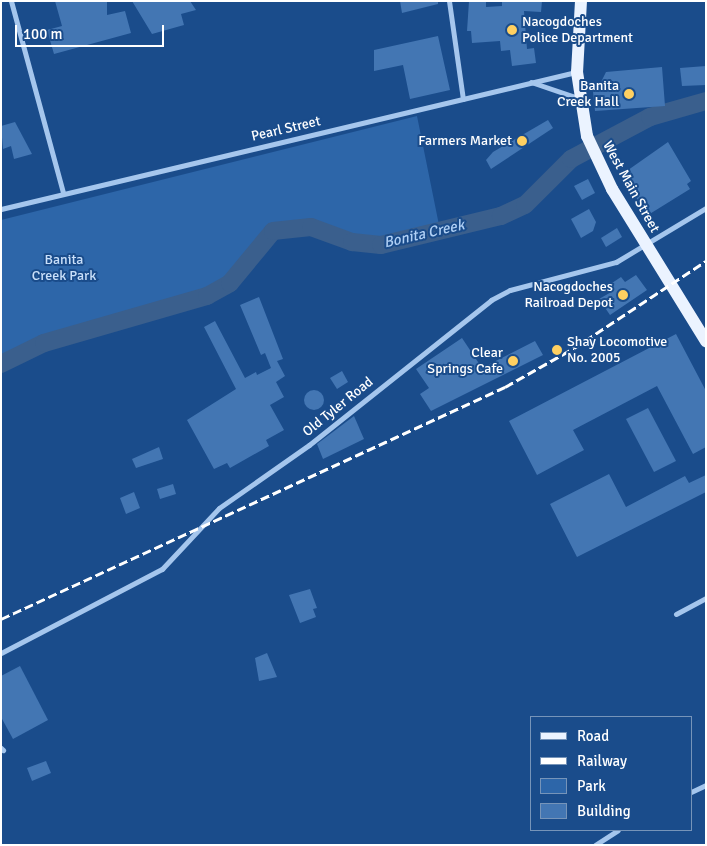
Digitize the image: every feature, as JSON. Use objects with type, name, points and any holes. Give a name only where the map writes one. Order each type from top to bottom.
[{"type":"main road","name":"West Main Street","points":[[581,1],[576,72],[582,121],[599,165],[646,246],[706,341]]},
{"type":"street","points":[[11,1],[63,194]]},
{"type":"street","points":[[449,1],[463,99]]},
{"type":"street","name":"Pearl Street","points":[[1,209],[576,72]]},
{"type":"street","points":[[530,82],[578,98]]},
{"type":"street","name":"Old Tyler Road","points":[[1,654],[162,569],[226,502],[302,450],[491,300],[522,287],[595,270],[646,246],[706,208]]},
{"type":"street","points":[[676,614],[706,598]]},
{"type":"street","points":[[692,792],[706,785]]},
{"type":"street","points":[[594,845],[616,831]]},
{"type":"green space","name":"Banita Creek Park","points":[[417,116],[439,225],[380,243],[352,240],[312,224],[271,228],[255,242],[228,279],[205,292],[42,338],[1,360],[1,220]]},
{"type":"building","points":[[55,1],[107,1],[107,15],[125,11],[131,33],[54,54],[47,30],[62,26]]},
{"type":"building","points":[[132,1],[190,1],[196,10],[181,14],[184,25],[152,34]]},
{"type":"building","points":[[400,1],[438,1],[438,4],[402,13]]},
{"type":"building","name":"Nacogdoches Police Department","points":[[469,1],[486,1],[486,7],[502,6],[502,1],[542,1],[541,12],[524,11],[527,49],[534,48],[536,63],[512,66],[510,50],[501,51],[500,41],[472,43],[471,31],[467,31]]},
{"type":"building","points":[[438,36],[450,90],[410,99],[403,65],[374,71],[374,50]]},
{"type":"building","points":[[706,66],[706,85],[682,86],[680,68]]},
{"type":"building","name":"Banita Creek Hall","points":[[662,67],[665,106],[595,111],[592,82],[601,82],[606,72]]},
{"type":"building","name":"Farmers Market","points":[[548,120],[553,128],[491,169],[486,160],[493,152]]},
{"type":"building","points":[[15,122],[32,154],[14,159],[11,146],[3,149],[1,126]]},
{"type":"building","points":[[668,142],[691,181],[687,184],[690,189],[648,215],[621,175]]},
{"type":"building","points":[[588,179],[595,193],[582,200],[574,186]]},
{"type":"building","points":[[589,209],[596,222],[593,231],[581,238],[571,219]]},
{"type":"building","points":[[617,228],[622,237],[606,247],[601,238]]},
{"type":"building","name":"Nacogdoches Railroad Depot","points":[[636,275],[647,290],[610,315],[599,299],[613,291],[609,285],[621,277],[625,282]]},
{"type":"building","points":[[259,297],[283,359],[277,361],[285,376],[276,382],[284,397],[270,405],[284,430],[266,440],[269,446],[230,468],[227,463],[214,469],[187,420],[236,389],[204,327],[215,321],[245,378],[256,372],[257,375],[271,368],[265,353],[261,355],[240,305]]},
{"type":"building","points":[[676,334],[706,391],[706,447],[693,454],[657,386],[573,430],[584,450],[537,475],[509,421]]},
{"type":"building","points":[[462,338],[482,368],[535,341],[543,355],[431,411],[420,394],[429,388],[416,369]]},
{"type":"building","points":[[342,371],[348,382],[337,389],[330,378]]},
{"type":"building","points":[[314,390],[321,393],[324,400],[321,407],[314,410],[307,407],[304,400],[307,393]]},
{"type":"building","points":[[648,408],[676,461],[654,472],[626,419]]},
{"type":"building","points":[[354,416],[364,439],[323,459],[317,444]]},
{"type":"building","points":[[159,447],[163,459],[136,468],[132,459]]},
{"type":"building","points":[[609,474],[626,507],[685,476],[689,483],[706,475],[706,492],[577,557],[550,504]]},
{"type":"building","points":[[173,484],[176,494],[160,499],[157,489]]},
{"type":"building","points":[[134,492],[140,508],[126,514],[120,498]]},
{"type":"building","points":[[310,589],[317,608],[313,609],[316,617],[300,623],[289,595]]},
{"type":"building","points":[[267,653],[277,677],[259,681],[255,658]]},
{"type":"building","points":[[20,666],[48,720],[13,739],[1,717],[1,676]]},
{"type":"building","points":[[46,761],[51,773],[32,781],[27,768]]},
{"type":"waterway","name":"Bonita Creek","points":[[1,364],[44,343],[207,296],[230,283],[273,231],[311,227],[352,242],[381,245],[501,216],[525,205],[571,159],[650,117],[706,101]]},
{"type":"railway","points":[[1,619],[505,387],[574,348],[706,261]]},
{"type":"place","name":"Nacogdoches Police Department","points":[[512,30]]},
{"type":"place","name":"Banita Creek Hall","points":[[629,94]]},
{"type":"place","name":"Farmers Market","points":[[522,141]]},
{"type":"place","name":"Nacogdoches Railroad Depot","points":[[623,295]]},
{"type":"place","name":"Shay Locomotive No. 2005","points":[[557,350]]},
{"type":"place","name":"Clear Springs Cafe","points":[[513,361]]}]
